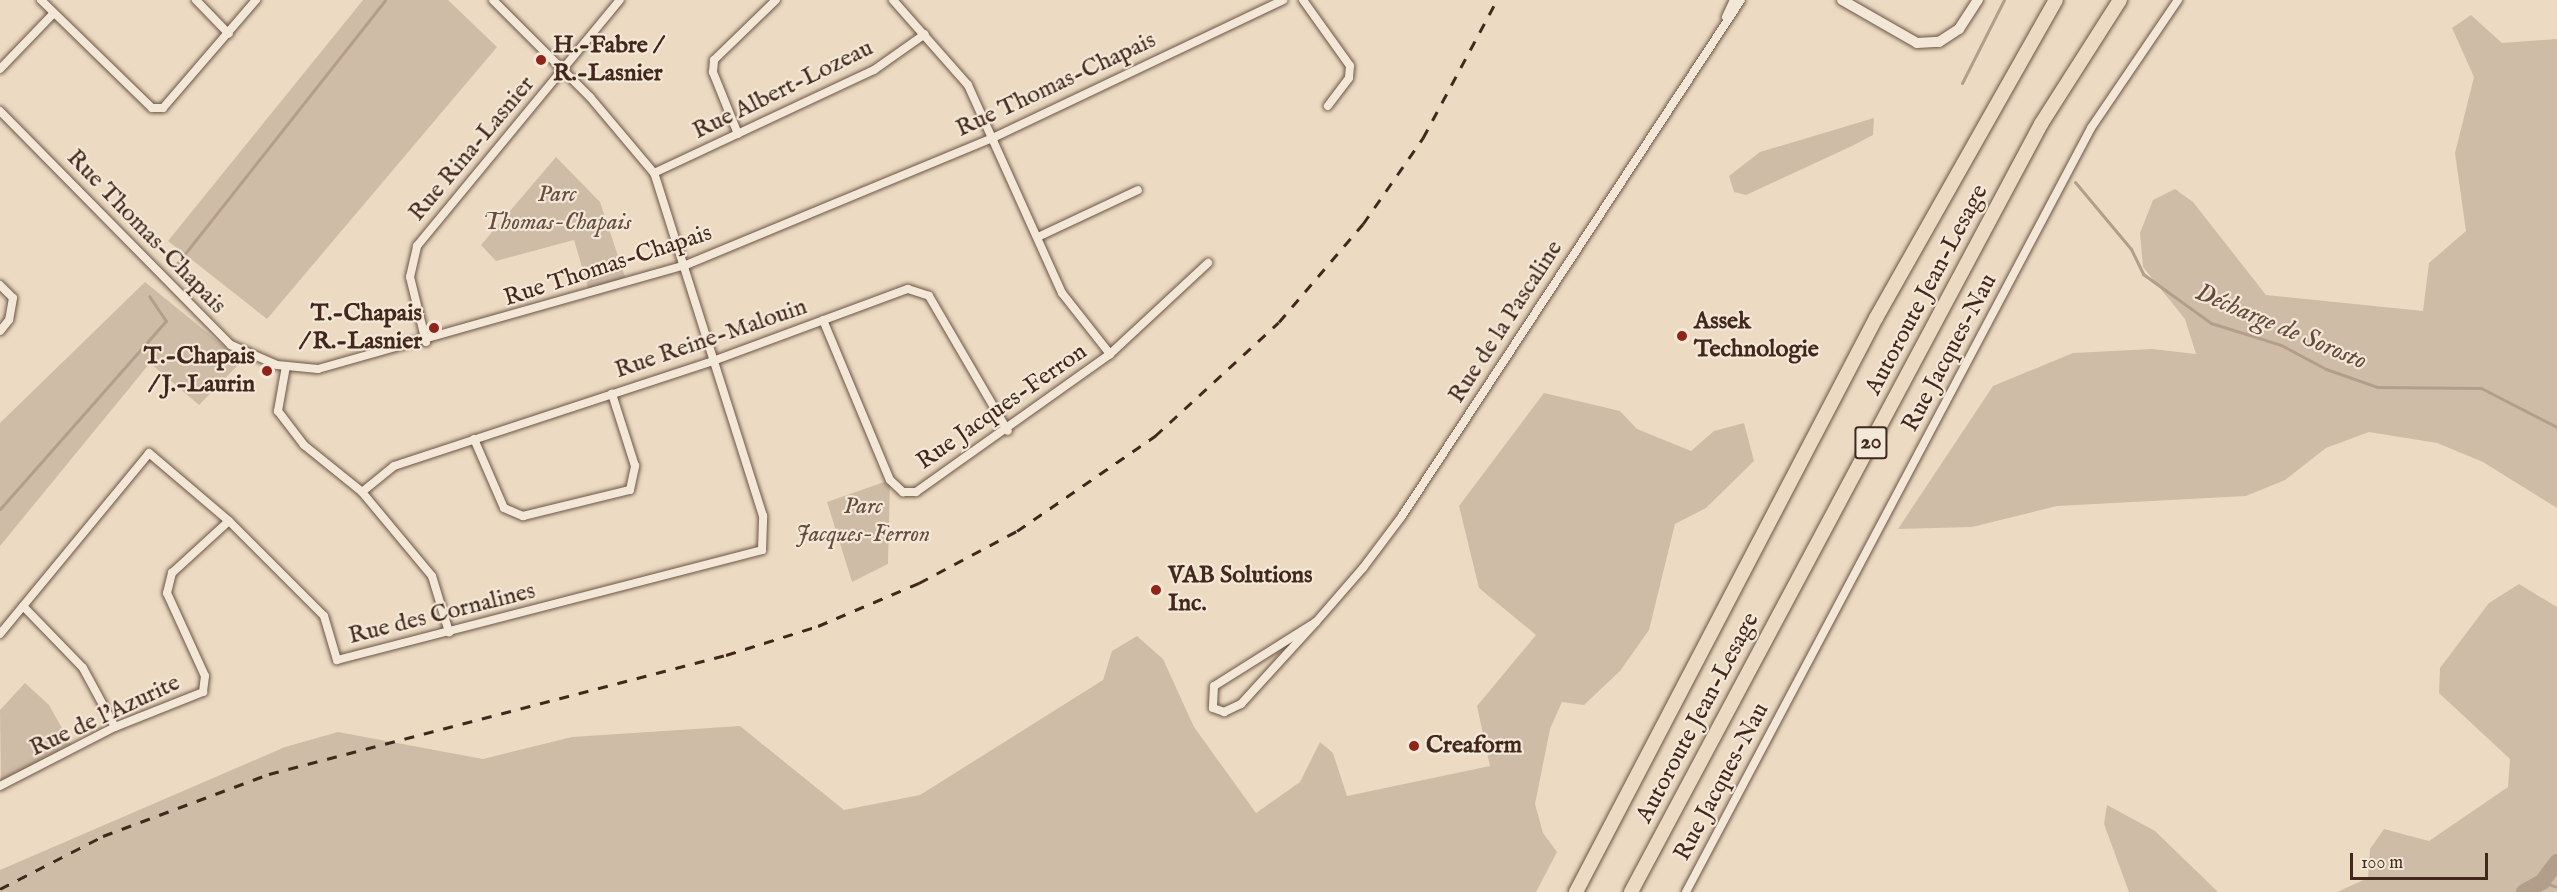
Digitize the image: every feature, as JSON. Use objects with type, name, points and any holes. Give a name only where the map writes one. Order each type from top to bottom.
[{"type":"highway","name":"Autoroute Jean-Lesage","points":[[1576,892],[1876,318],[2056,0]]},
{"type":"highway","name":"Autoroute Jean-Lesage","points":[[1631,892],[2041,124],[2120,0]]},
{"type":"street","points":[[41,0],[152,108],[163,108],[256,0]]},
{"type":"street","points":[[196,0],[229,34]]},
{"type":"street","points":[[493,0],[562,70],[654,173],[686,265],[713,361]]},
{"type":"street","name":"Rue Rina-Lasnier","points":[[426,342],[410,277],[417,246],[620,0]]},
{"type":"street","points":[[738,134],[713,72],[714,60],[776,0]]},
{"type":"street","points":[[893,0],[968,85],[995,137],[1040,236],[1062,293],[1110,354]]},
{"type":"street","name":"Rue Thomas-Chapais","points":[[0,111],[231,345],[286,366],[318,369],[426,342],[686,265],[995,137],[1283,0]]},
{"type":"street","points":[[1303,0],[1350,66],[1349,78],[1328,106]]},
{"type":"street","name":"Rue de la Pascaline","points":[[1717,35],[1734,0]]},
{"type":"street","name":"Rue de la Pascaline","points":[[1316,622],[1214,686],[1213,708],[1224,712],[1241,704],[1316,622],[1402,516],[1741,0]]},
{"type":"street","points":[[1842,0],[1917,43],[1939,42],[1959,29],[1978,0]]},
{"type":"street","name":"Rue Jacques-Nau","points":[[1686,892],[2091,128],[2178,0]]},
{"type":"street","points":[[0,69],[53,14]]},
{"type":"street","name":"Rue Albert-Lozeau","points":[[654,173],[874,70],[925,34]]},
{"type":"street","points":[[1040,236],[1138,190]]},
{"type":"street","name":"Rue Jacques-Ferron","points":[[823,320],[894,487],[916,492],[1008,431],[1110,354],[1208,263]]},
{"type":"street","points":[[0,285],[13,298],[9,320],[0,331]]},
{"type":"street","name":"Rue Reine-Malouin","points":[[362,492],[393,466],[713,361],[908,289],[929,296],[1008,431]]},
{"type":"street","name":"Rue des Cornalines","points":[[0,634],[149,453],[229,521],[324,616],[337,660],[762,550],[763,516],[713,361]]},
{"type":"street","points":[[286,366],[278,411],[304,445],[362,492],[432,576],[449,632]]},
{"type":"street","points":[[474,440],[504,508],[523,516],[630,490],[635,466],[612,394]]},
{"type":"street","name":"Rue de l'Azurite","points":[[0,786],[115,727],[204,692],[205,676],[167,593],[172,573],[229,521]]},
{"type":"street","points":[[23,606],[83,668],[115,727]]},
{"type":"green space","points":[[363,0],[448,0],[497,47],[267,319],[168,241]]},
{"type":"green space","points":[[2471,15],[2502,43],[2557,39],[2557,508],[2483,462],[2437,443],[2369,432],[2326,448],[2285,480],[2246,496],[2057,506],[1972,527],[1898,529],[1993,386],[2073,353],[2152,349],[2196,354],[2185,319],[2143,267],[2140,233],[2153,200],[2175,189],[2193,202],[2266,295],[2423,311],[2429,263],[2466,231],[2455,153],[2474,77],[2452,28]]},
{"type":"green space","points":[[1874,118],[1873,135],[1746,195],[1734,192],[1729,176],[1760,152]]},
{"type":"green space","name":"Parc Thomas-Chapais","points":[[556,157],[600,202],[627,283],[590,294],[574,240],[496,261],[481,245]]},
{"type":"green space","points":[[145,282],[242,361],[199,405],[150,363],[0,546],[0,423]]},
{"type":"green space","points":[[1544,393],[1620,411],[1637,429],[1691,451],[1714,431],[1744,423],[1754,461],[1706,508],[1675,524],[1649,630],[1620,671],[1584,705],[1562,702],[1550,729],[1535,804],[1543,833],[1557,852],[1536,892],[0,892],[0,870],[285,747],[338,732],[483,759],[572,737],[740,726],[844,810],[920,795],[1103,680],[1112,651],[1137,636],[1163,659],[1194,727],[1256,813],[1300,782],[1320,742],[1333,753],[1347,796],[1490,766],[1477,706],[1536,635],[1479,588],[1459,506]]},
{"type":"green space","name":"Parc Jacques-Ferron","points":[[890,480],[888,564],[852,582],[827,502]]},
{"type":"green space","points":[[2519,584],[2557,607],[2557,892],[2337,892],[2368,878],[2370,849],[2384,829],[2429,841],[2508,787],[2510,759],[2439,693],[2440,668],[2489,603]]},
{"type":"green space","points":[[25,683],[49,705],[72,746],[1,782],[0,710]]},
{"type":"green space","points":[[2107,805],[2155,831],[2218,892],[2129,892],[2104,824]]},
{"type":"waterway","points":[[176,265],[385,0]]},
{"type":"waterway","name":"Décharge de Sorosto","points":[[1962,83],[2004,0]]},
{"type":"waterway","name":"Décharge de Sorosto","points":[[2075,182],[2131,249],[2143,274],[2211,323],[2281,345],[2326,369],[2377,387],[2481,388],[2557,427]]},
{"type":"waterway","points":[[0,509],[166,321],[149,296]]},
{"type":"waterway","points":[[2524,892],[2542,882],[2557,862]]},
{"type":"waterway","points":[[2542,882],[2557,887]]},
{"type":"railway","points":[[0,889],[103,836],[269,774],[726,655],[818,626],[919,583],[1017,531],[1155,436],[1279,322],[1363,224],[1423,138],[1497,0]]},
{"type":"place","name":"H.-Fabre / R.-Lasnier","points":[[541,60]]},
{"type":"place","name":"T.-Chapais / R.-Lasnier","points":[[434,328]]},
{"type":"place","name":"Assek Technologie","points":[[1682,336]]},
{"type":"place","name":"T.-Chapais / J.-Laurin","points":[[267,371]]},
{"type":"place","name":"VAB Solutions Inc.","points":[[1156,590]]},
{"type":"place","name":"Creaform","points":[[1414,746]]}]
